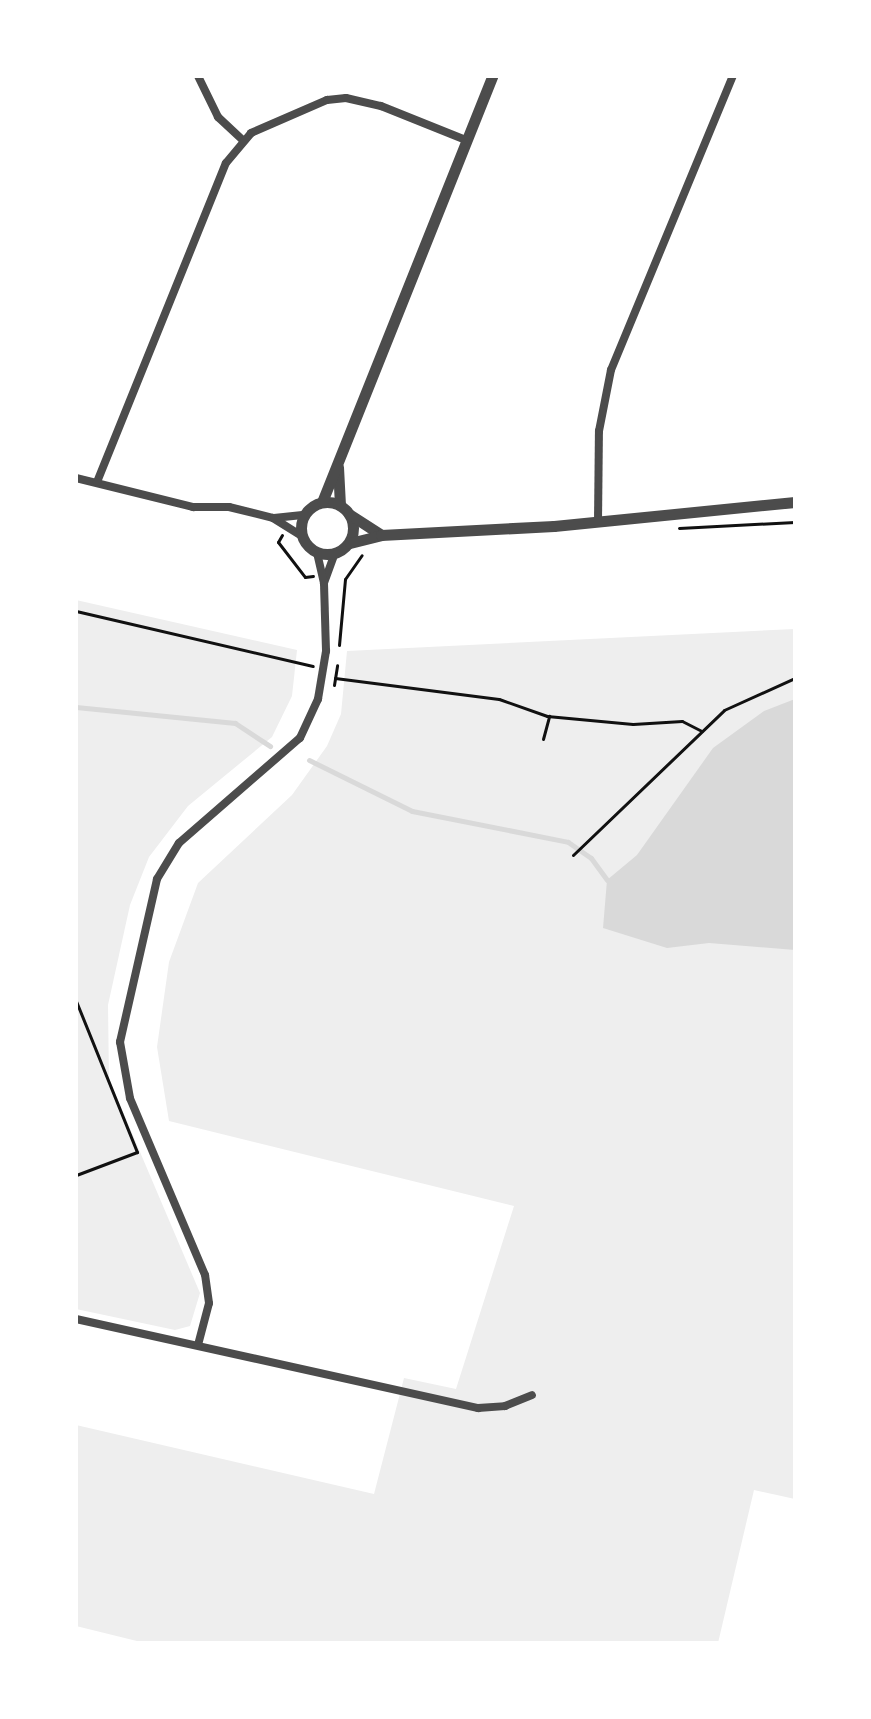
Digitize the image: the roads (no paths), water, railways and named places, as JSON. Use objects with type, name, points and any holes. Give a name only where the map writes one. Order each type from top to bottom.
[{"type":"street","points":[[198,76],[218,117],[244,141]]},
{"type":"street","points":[[273,518],[305,515],[322,502],[492,76]]},
{"type":"street","points":[[598,521],[599,431],[611,370],[733,76]]},
{"type":"street","points":[[97,482],[226,163],[244,141],[310,107],[346,98],[381,106],[466,140]]},
{"type":"street","points":[[338,459],[340,505]]},
{"type":"street","points":[[76,478],[193,507],[229,507],[273,518],[303,537],[317,553],[325,578],[326,651],[318,699],[300,738],[179,843],[157,879],[120,1042],[130,1098],[205,1275],[209,1303],[198,1345]]},
{"type":"street","points":[[317,553],[335,553],[350,543],[381,535],[598,521],[794,499]]},
{"type":"street","points":[[322,502],[340,505],[381,535]]},
{"type":"street","points":[[349,514],[350,543]]},
{"type":"street","points":[[303,537],[305,515]]},
{"type":"street","points":[[325,578],[335,553]]},
{"type":"street","points":[[76,1319],[478,1408],[505,1406],[532,1395]]},
{"type":"waterway","points":[[76,707],[235,723],[270,746]]},
{"type":"waterway","points":[[309,760],[412,811],[568,842],[591,858],[607,880]]}]
